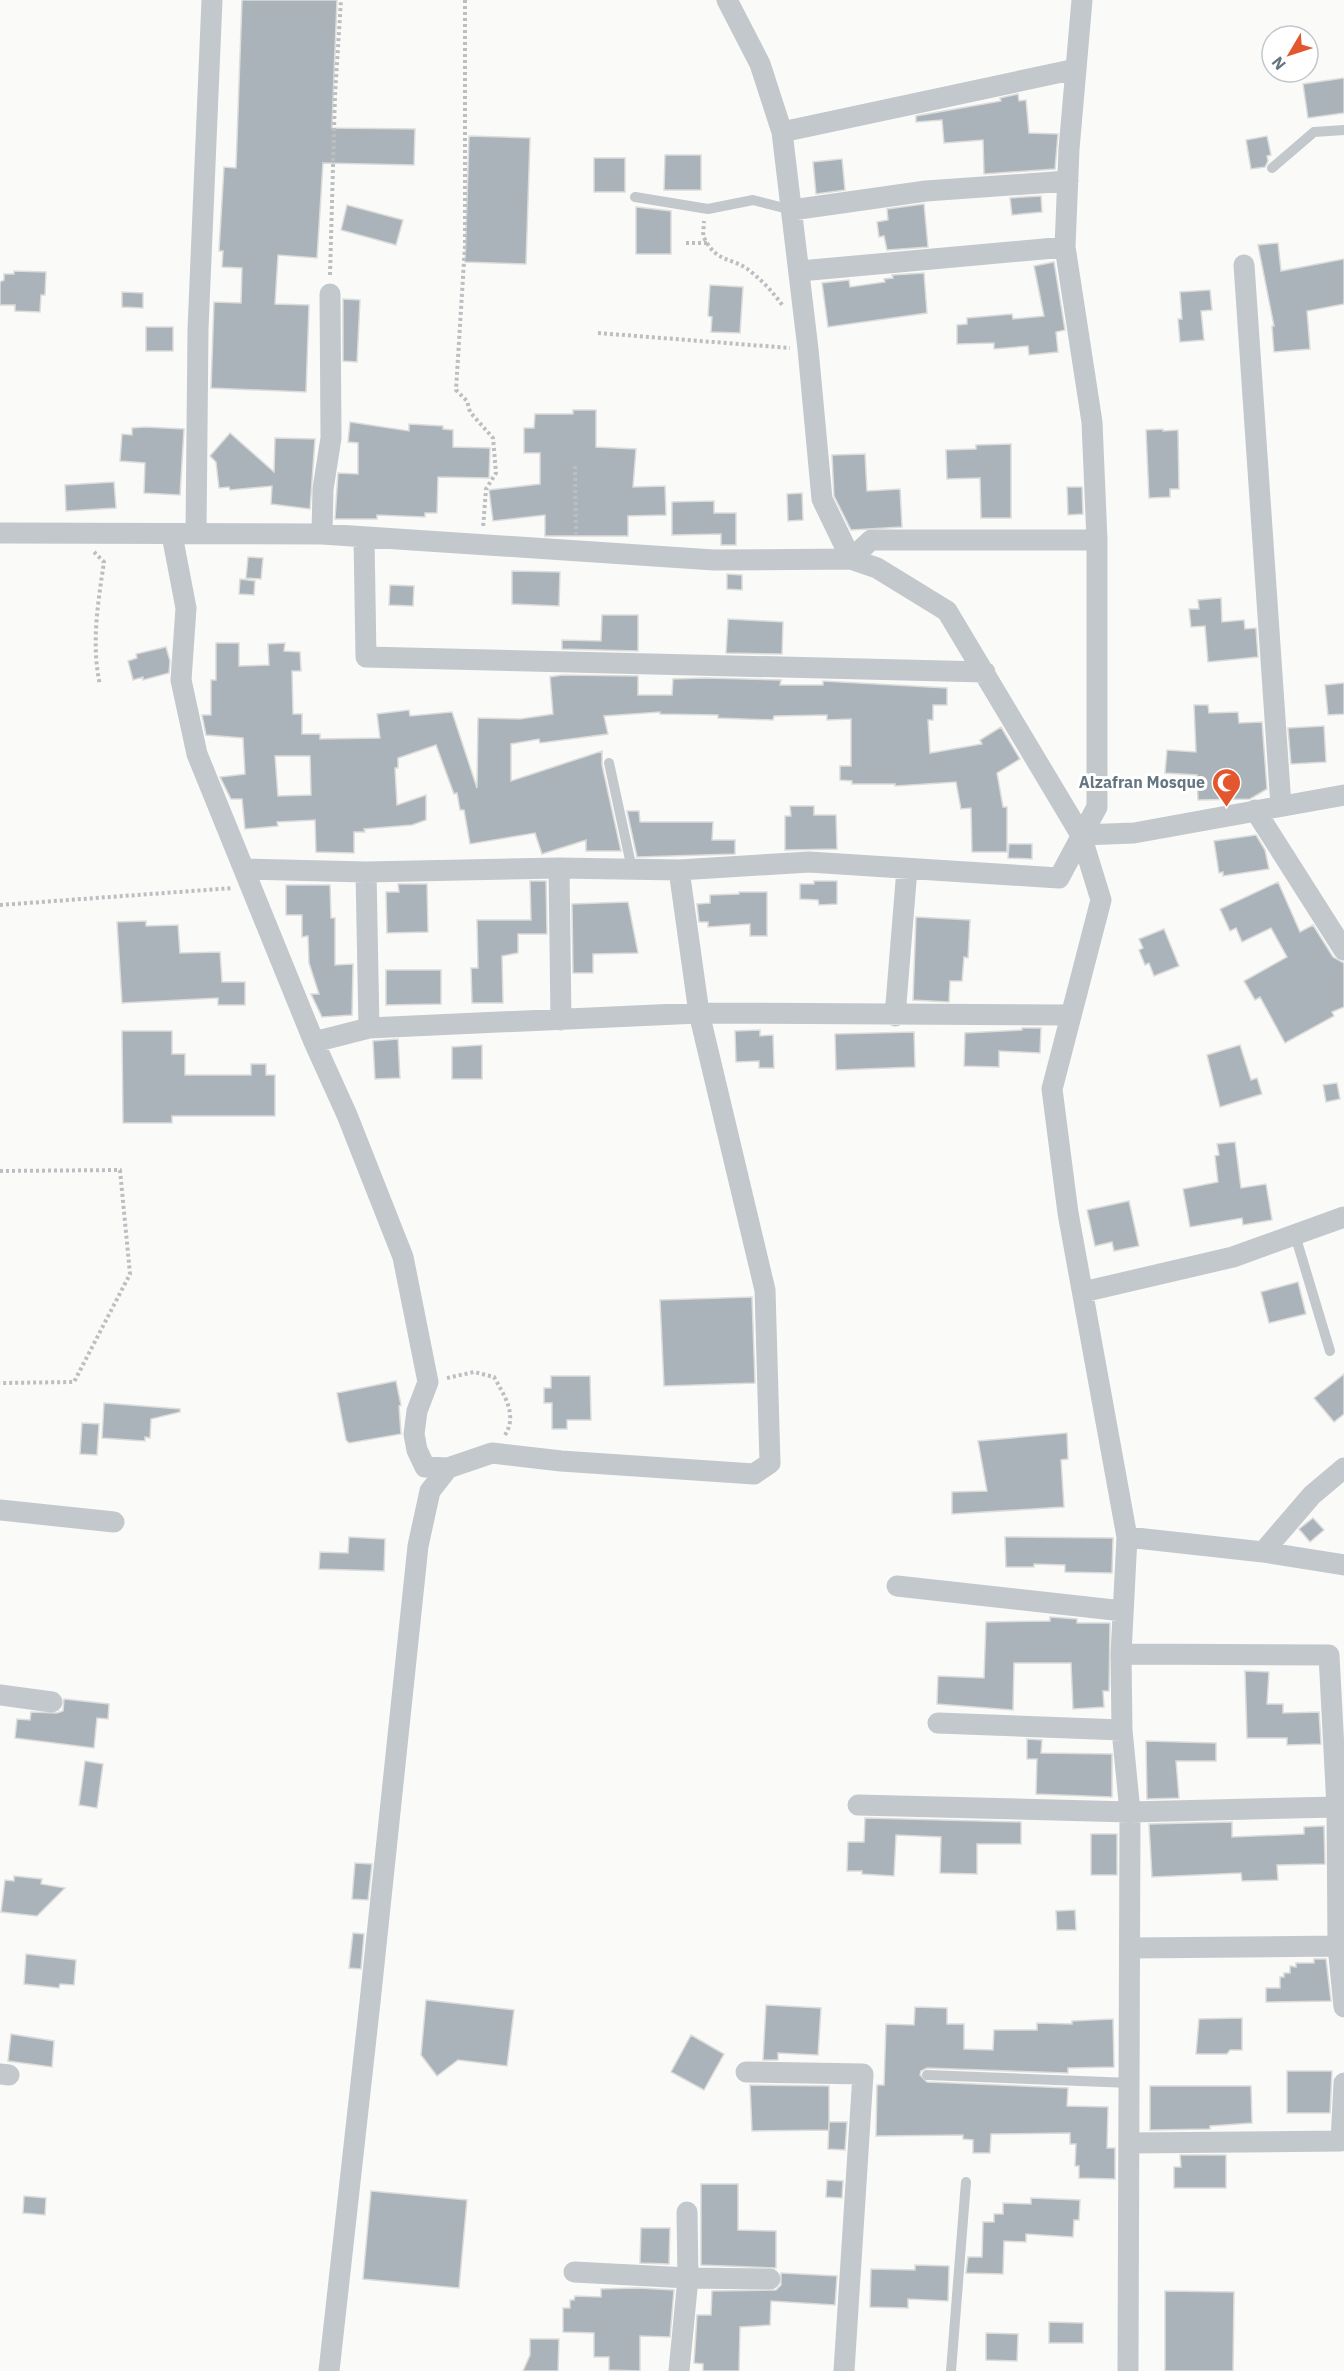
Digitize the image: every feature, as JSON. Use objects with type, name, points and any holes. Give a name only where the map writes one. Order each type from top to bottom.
[{"type":"street","points":[[195,533],[198,329],[212,0]]},
{"type":"street","points":[[727,0],[760,64],[782,132],[800,271],[822,499],[851,559]]},
{"type":"street","points":[[248,877],[560,868],[679,870],[809,862],[1059,878],[1097,807],[1097,540],[1092,422],[1065,247],[1082,0]]},
{"type":"street","points":[[782,132],[1076,69]]},
{"type":"street","points":[[792,210],[926,191],[1068,181]]},
{"type":"street","points":[[800,271],[1065,247]]},
{"type":"street","points":[[1244,265],[1281,806]]},
{"type":"street","points":[[322,534],[322,489],[331,438],[330,294]]},
{"type":"street","points":[[0,533],[322,534],[576,553],[714,560],[851,559],[877,568],[947,611],[985,672],[1082,835],[1101,900],[1069,1015],[1052,1089],[1068,1213],[1127,1537],[1121,1654],[1122,1730],[1130,1812],[1131,2083],[1128,2371]]},
{"type":"street","points":[[172,535],[186,608],[181,680],[197,754],[314,1041],[347,1115],[403,1257],[428,1382],[417,1411],[414,1434],[417,1450],[426,1467],[448,1468],[492,1452],[561,1461],[754,1474],[770,1463],[765,1290],[699,1012],[679,870]]},
{"type":"street","points":[[364,538],[366,657],[985,672]]},
{"type":"street","points":[[851,559],[871,540],[1097,540]]},
{"type":"street","points":[[1082,835],[1134,833],[1344,795]]},
{"type":"street","points":[[1255,810],[1344,950]]},
{"type":"street","points":[[560,868],[561,1020]]},
{"type":"street","points":[[895,1016],[907,869]]},
{"type":"street","points":[[366,872],[369,1028]]},
{"type":"street","points":[[314,1041],[369,1028],[699,1012],[895,1016],[1069,1015]]},
{"type":"street","points":[[1083,1292],[1233,1257],[1344,1217]]},
{"type":"street","points":[[328,2371],[418,1546],[430,1491],[448,1468]]},
{"type":"street","points":[[1263,1552],[1312,1495],[1344,1468]]},
{"type":"street","points":[[0,1510],[114,1522]]},
{"type":"street","points":[[1127,1537],[1342,1563]]},
{"type":"street","points":[[897,1586],[1124,1611]]},
{"type":"street","points":[[1121,1654],[1329,1655],[1341,1865],[1338,1946],[1344,2007]]},
{"type":"street","points":[[0,1695],[52,1702]]},
{"type":"street","points":[[938,1723],[1122,1730]]},
{"type":"street","points":[[858,1804],[1130,1812],[1337,1807]]},
{"type":"street","points":[[1131,1948],[1338,1946]]},
{"type":"street","points":[[746,2072],[863,2074],[844,2371]]},
{"type":"street","points":[[1130,2143],[1341,2141],[1344,2083]]},
{"type":"street","points":[[680,2371],[688,2278],[687,2212]]},
{"type":"street","points":[[574,2272],[688,2278],[770,2279]]},
{"type":"lane","points":[[1272,168],[1314,132],[1344,130]]},
{"type":"lane","points":[[635,197],[708,210],[753,200],[792,210]]},
{"type":"lane","points":[[609,763],[632,869]]},
{"type":"lane","points":[[1295,1235],[1330,1351]]},
{"type":"lane","points":[[927,2075],[1131,2083]]},
{"type":"lane","points":[[951,2371],[966,2182]]},
{"type":"path","points":[[330,294],[335,95],[341,0]]},
{"type":"path","points":[[465,0],[465,245],[456,390],[467,401],[470,412],[492,438],[496,473],[486,489],[483,509],[483,546]]},
{"type":"path","points":[[708,210],[704,219],[703,236],[714,254],[745,268],[763,284],[793,318],[805,320]]},
{"type":"path","points":[[686,243],[707,243]]},
{"type":"path","points":[[598,333],[808,349]]},
{"type":"path","points":[[575,466],[576,553]]},
{"type":"path","points":[[84,548],[93,551],[104,562],[98,602],[96,666],[100,685]]},
{"type":"path","points":[[0,905],[248,877]]},
{"type":"path","points":[[0,1170],[120,1170],[130,1274],[74,1382],[0,1383]]},
{"type":"path","points":[[428,1382],[474,1372],[494,1377],[509,1404],[510,1426],[492,1452]]},
{"type":"building","points":[[242,0],[337,0],[332,128],[415,129],[414,165],[323,163],[317,258],[278,255],[275,304],[309,305],[306,392],[211,388],[214,302],[241,303],[242,268],[222,267],[223,251],[219,251],[224,167],[236,168]]},
{"type":"building","points":[[1344,78],[1344,113],[1308,118],[1303,84],[1320,84],[1320,82]]},
{"type":"building","points":[[1018,94],[1019,101],[1026,100],[1029,133],[1058,134],[1055,169],[984,174],[983,140],[944,143],[942,120],[916,122],[916,116],[1001,101],[1000,98]]},
{"type":"building","points":[[469,136],[530,138],[526,264],[465,262]]},
{"type":"building","points":[[1267,136],[1271,155],[1267,156],[1268,161],[1265,167],[1251,169],[1246,140]]},
{"type":"building","points":[[665,155],[701,155],[701,190],[664,190]]},
{"type":"building","points":[[594,158],[625,158],[625,192],[594,192]]},
{"type":"building","points":[[842,159],[845,190],[816,194],[813,162]]},
{"type":"building","points":[[1041,196],[1042,212],[1012,215],[1010,198]]},
{"type":"building","points":[[924,204],[928,247],[887,250],[884,236],[879,237],[877,222],[888,220],[887,209]]},
{"type":"building","points":[[347,205],[403,220],[396,245],[341,230]]},
{"type":"building","points":[[636,207],[671,211],[671,254],[636,254]]},
{"type":"building","points":[[1278,243],[1281,271],[1344,259],[1344,304],[1307,311],[1310,349],[1274,352],[1272,326],[1274,326],[1258,245]]},
{"type":"building","points":[[1054,262],[1065,330],[1056,332],[1058,352],[1029,355],[1028,346],[994,349],[994,343],[957,344],[957,325],[967,324],[967,318],[1012,314],[1013,319],[1044,316],[1034,266]]},
{"type":"building","points":[[14,271],[46,272],[45,295],[41,295],[40,312],[15,311],[15,305],[0,305],[0,282],[4,280],[4,274],[14,274]]},
{"type":"building","points":[[924,273],[927,313],[828,327],[822,283],[849,280],[850,287],[885,282],[884,279],[893,278],[892,275]]},
{"type":"building","points":[[710,285],[743,287],[740,333],[711,332],[712,317],[708,316]]},
{"type":"building","points":[[1210,290],[1212,310],[1201,311],[1204,340],[1180,342],[1178,319],[1182,319],[1180,292]]},
{"type":"building","points":[[122,292],[143,293],[143,308],[122,307]]},
{"type":"building","points":[[343,299],[360,300],[357,362],[343,361]]},
{"type":"building","points":[[146,327],[173,327],[173,351],[146,351]]},
{"type":"building","points":[[573,410],[596,410],[596,447],[636,449],[633,487],[665,486],[666,515],[628,516],[628,536],[545,536],[545,515],[493,521],[489,490],[540,484],[540,453],[524,453],[524,428],[534,428],[535,414],[573,414]]},
{"type":"building","points":[[350,422],[409,431],[409,424],[443,426],[443,429],[453,430],[453,447],[490,448],[489,478],[438,477],[437,513],[425,513],[425,517],[377,515],[377,519],[335,519],[338,473],[358,474],[358,443],[348,442]]},
{"type":"building","points":[[132,428],[184,429],[180,495],[144,493],[145,463],[120,461],[122,434],[132,435]]},
{"type":"building","points":[[1163,429],[1163,431],[1178,430],[1179,489],[1170,489],[1170,497],[1149,498],[1146,430]]},
{"type":"building","points":[[230,433],[274,472],[275,438],[315,439],[310,509],[271,504],[272,486],[230,490],[229,487],[219,488],[216,462],[210,456]]},
{"type":"building","points":[[1011,444],[1011,518],[981,518],[980,478],[947,479],[946,450],[976,449],[976,445]]},
{"type":"building","points":[[865,454],[867,491],[900,489],[902,527],[851,530],[834,496],[832,455]]},
{"type":"building","points":[[114,482],[116,508],[66,511],[65,485]]},
{"type":"building","points":[[1067,487],[1082,487],[1083,514],[1068,515]]},
{"type":"building","points":[[802,493],[803,520],[788,521],[787,494]]},
{"type":"building","points":[[714,501],[714,513],[736,513],[736,545],[721,545],[721,534],[672,535],[672,502]]},
{"type":"building","points":[[248,557],[263,558],[261,579],[246,578]]},
{"type":"building","points":[[512,571],[560,572],[559,606],[512,604]]},
{"type":"building","points":[[727,574],[742,575],[742,590],[727,589]]},
{"type":"building","points":[[240,579],[255,581],[254,595],[239,594]]},
{"type":"building","points":[[390,585],[414,586],[413,606],[389,605]]},
{"type":"building","points":[[1221,598],[1222,622],[1244,620],[1245,629],[1256,628],[1258,657],[1208,662],[1205,626],[1191,627],[1189,609],[1199,609],[1198,600]]},
{"type":"building","points":[[602,615],[638,615],[638,651],[562,649],[562,640],[601,641]]},
{"type":"building","points":[[728,619],[783,622],[782,654],[726,653]]},
{"type":"building","points":[[216,643],[239,643],[239,666],[269,665],[268,644],[285,643],[284,651],[300,652],[301,671],[292,671],[293,714],[302,714],[302,734],[320,734],[320,739],[380,738],[377,714],[409,710],[410,716],[452,712],[477,788],[478,718],[520,719],[553,714],[550,677],[562,675],[638,676],[638,695],[672,695],[673,679],[705,678],[781,680],[780,685],[823,685],[823,681],[947,688],[947,705],[933,705],[933,720],[928,720],[930,753],[982,744],[980,740],[1001,727],[1020,759],[997,773],[1003,807],[1007,807],[1007,852],[972,852],[971,808],[961,809],[956,782],[895,786],[895,784],[852,784],[852,781],[840,780],[840,766],[851,766],[851,719],[827,720],[827,715],[774,716],[773,720],[718,718],[718,715],[660,714],[660,712],[604,716],[608,734],[540,743],[539,739],[511,744],[511,781],[602,751],[602,765],[621,851],[586,851],[586,840],[542,854],[535,833],[470,844],[464,810],[460,810],[457,793],[454,794],[436,745],[398,758],[398,768],[395,768],[397,805],[426,795],[426,820],[412,825],[354,832],[354,853],[316,852],[315,820],[277,822],[278,826],[245,829],[242,799],[231,799],[220,777],[245,774],[243,738],[206,735],[202,715],[211,715],[211,680],[216,680]],"holes":[[[275,756],[310,756],[311,795],[278,796]]]},
{"type":"building","points":[[166,647],[170,661],[169,673],[143,680],[143,677],[133,680],[128,661],[137,658],[136,654]]},
{"type":"building","points":[[1344,683],[1344,714],[1328,715],[1325,685]]},
{"type":"building","points":[[1194,705],[1208,705],[1209,713],[1238,712],[1239,723],[1262,722],[1267,789],[1250,799],[1198,800],[1197,775],[1165,773],[1167,750],[1196,752]]},
{"type":"building","points":[[1324,726],[1326,762],[1291,764],[1288,728]]},
{"type":"building","points":[[790,806],[814,806],[814,815],[836,815],[837,849],[785,850],[785,816],[791,816]]},
{"type":"building","points":[[627,811],[639,811],[640,822],[713,822],[712,840],[735,840],[735,854],[637,857]]},
{"type":"building","points":[[1256,835],[1265,850],[1269,869],[1223,876],[1223,872],[1219,873],[1214,841]]},
{"type":"building","points":[[1009,844],[1032,844],[1032,859],[1008,858]]},
{"type":"building","points":[[530,881],[546,881],[547,934],[518,934],[518,953],[502,956],[503,1003],[472,1003],[471,968],[478,968],[477,920],[531,920]]},
{"type":"building","points":[[814,881],[837,881],[837,904],[819,905],[818,900],[800,899],[800,884],[814,884]]},
{"type":"building","points":[[1278,882],[1300,932],[1313,925],[1333,957],[1344,963],[1344,1007],[1332,1012],[1334,1016],[1285,1043],[1260,997],[1255,1000],[1244,981],[1287,957],[1271,928],[1242,942],[1236,928],[1230,931],[1220,909]]},
{"type":"building","points":[[398,884],[427,884],[428,932],[387,933],[386,892],[399,892]]},
{"type":"building","points":[[286,885],[330,885],[331,918],[335,918],[335,965],[353,964],[352,1015],[322,1017],[311,994],[319,994],[309,963],[308,936],[302,937],[302,915],[286,915]]},
{"type":"building","points":[[739,892],[767,892],[767,936],[750,936],[750,924],[708,927],[708,922],[699,922],[697,904],[710,903],[710,895],[739,894]]},
{"type":"building","points":[[628,902],[638,953],[593,954],[593,973],[573,973],[572,904]]},
{"type":"building","points":[[916,917],[970,920],[968,958],[964,957],[962,981],[950,981],[949,1002],[913,1000]]},
{"type":"building","points":[[146,921],[146,926],[178,925],[180,953],[220,952],[222,982],[245,982],[245,1005],[218,1005],[218,998],[122,1003],[117,922]]},
{"type":"building","points":[[1164,929],[1179,966],[1154,976],[1149,963],[1145,965],[1139,950],[1143,948],[1139,939]]},
{"type":"building","points":[[386,970],[441,970],[441,1004],[386,1005]]},
{"type":"building","points":[[1022,1028],[1041,1028],[1040,1053],[999,1051],[999,1067],[964,1066],[965,1033],[1022,1030]]},
{"type":"building","points":[[760,1030],[760,1036],[773,1035],[774,1068],[759,1068],[759,1061],[736,1062],[735,1031]]},
{"type":"building","points":[[122,1031],[172,1031],[172,1054],[185,1054],[185,1075],[251,1075],[251,1064],[266,1064],[266,1075],[275,1075],[275,1116],[172,1116],[172,1123],[123,1123]]},
{"type":"building","points":[[914,1032],[915,1067],[836,1070],[835,1034]]},
{"type":"building","points":[[398,1039],[400,1078],[375,1079],[373,1041]]},
{"type":"building","points":[[482,1045],[482,1079],[452,1079],[452,1047]]},
{"type":"building","points":[[1240,1045],[1251,1080],[1257,1078],[1262,1094],[1220,1107],[1207,1055]]},
{"type":"building","points":[[1337,1083],[1340,1099],[1326,1102],[1323,1085]]},
{"type":"building","points":[[1235,1142],[1241,1188],[1266,1184],[1272,1220],[1243,1225],[1242,1218],[1190,1227],[1183,1189],[1218,1182],[1215,1156],[1219,1155],[1217,1144]]},
{"type":"building","points":[[1129,1201],[1139,1246],[1114,1251],[1112,1242],[1095,1246],[1087,1210]]},
{"type":"building","points":[[1298,1282],[1306,1314],[1269,1323],[1261,1292]]},
{"type":"building","points":[[752,1297],[755,1383],[664,1386],[660,1300]]},
{"type":"building","points":[[1344,1374],[1344,1414],[1334,1422],[1314,1398]]},
{"type":"building","points":[[551,1376],[590,1376],[591,1420],[567,1420],[567,1429],[552,1429],[552,1403],[544,1403],[544,1388],[551,1388]]},
{"type":"building","points":[[396,1381],[401,1405],[399,1406],[401,1434],[349,1443],[346,1440],[337,1393]]},
{"type":"building","points":[[104,1403],[180,1409],[180,1412],[151,1419],[150,1438],[145,1437],[145,1441],[102,1438]]},
{"type":"building","points":[[82,1423],[99,1424],[97,1455],[80,1454]]},
{"type":"building","points":[[1067,1433],[1068,1459],[1061,1460],[1064,1507],[952,1514],[952,1492],[987,1491],[978,1441]]},
{"type":"building","points":[[1313,1518],[1324,1530],[1310,1542],[1299,1529]]},
{"type":"building","points":[[349,1537],[385,1539],[384,1571],[319,1569],[320,1552],[348,1553]]},
{"type":"building","points":[[1005,1537],[1113,1538],[1112,1573],[1065,1572],[1065,1565],[1034,1564],[1034,1567],[1006,1567]]},
{"type":"building","points":[[1050,1617],[1077,1619],[1077,1623],[1110,1623],[1109,1691],[1103,1691],[1104,1707],[1073,1709],[1071,1663],[1014,1663],[1013,1710],[937,1704],[938,1676],[984,1678],[986,1622],[1050,1621]]},
{"type":"building","points":[[1245,1671],[1269,1672],[1267,1704],[1283,1704],[1283,1713],[1319,1712],[1321,1744],[1287,1745],[1287,1738],[1247,1738]]},
{"type":"building","points":[[64,1699],[109,1704],[108,1719],[97,1718],[94,1748],[15,1738],[17,1719],[30,1720],[31,1712],[57,1713],[63,1711]]},
{"type":"building","points":[[1027,1739],[1042,1740],[1041,1753],[1112,1754],[1112,1797],[1036,1794],[1037,1759],[1027,1759]]},
{"type":"building","points":[[1146,1741],[1216,1743],[1216,1761],[1176,1761],[1179,1798],[1147,1799]]},
{"type":"building","points":[[85,1761],[103,1764],[97,1808],[79,1805]]},
{"type":"building","points":[[865,1818],[1021,1822],[1021,1844],[977,1844],[977,1874],[940,1873],[941,1837],[896,1835],[894,1876],[847,1871],[848,1842],[864,1842]]},
{"type":"building","points":[[1232,1822],[1232,1837],[1304,1834],[1304,1827],[1324,1826],[1325,1864],[1277,1865],[1278,1880],[1242,1881],[1241,1873],[1152,1877],[1149,1824]]},
{"type":"building","points":[[1091,1834],[1117,1834],[1117,1875],[1091,1875]]},
{"type":"building","points":[[355,1863],[372,1864],[368,1900],[352,1899]]},
{"type":"building","points":[[14,1876],[42,1879],[41,1884],[65,1888],[37,1916],[1,1912],[5,1880],[14,1881]]},
{"type":"building","points":[[1075,1910],[1076,1930],[1057,1930],[1056,1911]]},
{"type":"building","points":[[353,1933],[364,1934],[361,1969],[349,1968]]},
{"type":"building","points":[[26,1954],[76,1960],[74,1985],[60,1984],[59,1988],[24,1984]]},
{"type":"building","points":[[1314,1959],[1326,1959],[1331,2001],[1266,2002],[1266,1988],[1280,1988],[1280,1977],[1284,1977],[1284,1973],[1290,1973],[1290,1966],[1296,1967],[1296,1963],[1314,1963]]},
{"type":"building","points":[[426,2000],[514,2010],[507,2066],[458,2060],[437,2076],[421,2055]]},
{"type":"building","points":[[766,2005],[821,2008],[818,2055],[778,2053],[778,2060],[763,2060]]},
{"type":"building","points":[[915,2007],[947,2008],[947,2024],[964,2024],[964,2049],[993,2050],[994,2030],[1037,2030],[1037,2023],[1072,2024],[1072,2021],[1113,2019],[1114,2067],[1068,2068],[1068,2073],[927,2068],[921,2071],[920,2075],[927,2082],[1068,2088],[1067,2106],[1108,2107],[1107,2148],[1115,2148],[1115,2179],[1079,2178],[1079,2166],[1075,2166],[1076,2144],[1070,2144],[1070,2133],[991,2134],[990,2153],[973,2153],[973,2140],[963,2139],[963,2135],[876,2136],[877,2085],[884,2085],[886,2024],[914,2025]]},
{"type":"building","points":[[1242,2018],[1242,2050],[1230,2050],[1227,2054],[1196,2054],[1199,2019]]},
{"type":"building","points":[[11,2034],[54,2041],[52,2067],[8,2061]]},
{"type":"building","points":[[691,2035],[724,2054],[704,2090],[671,2072]]},
{"type":"building","points":[[1287,2071],[1332,2071],[1330,2113],[1287,2113]]},
{"type":"building","points":[[750,2085],[829,2086],[829,2130],[752,2131]]},
{"type":"building","points":[[1150,2086],[1251,2086],[1252,2123],[1210,2126],[1210,2129],[1150,2130]]},
{"type":"building","points":[[829,2122],[847,2122],[845,2150],[828,2149]]},
{"type":"building","points":[[1180,2155],[1226,2155],[1226,2188],[1174,2188],[1174,2167],[1181,2167]]},
{"type":"building","points":[[827,2180],[843,2181],[842,2198],[826,2197]]},
{"type":"building","points":[[701,2184],[738,2184],[738,2230],[776,2231],[776,2268],[701,2265]]},
{"type":"building","points":[[371,2191],[467,2200],[459,2288],[363,2279]]},
{"type":"building","points":[[24,2196],[46,2198],[45,2215],[23,2213]]},
{"type":"building","points":[[1031,2198],[1080,2200],[1079,2220],[1074,2220],[1073,2237],[1026,2234],[1026,2242],[1004,2241],[1003,2274],[966,2273],[968,2257],[982,2257],[983,2222],[994,2222],[994,2214],[1003,2214],[1003,2203],[1031,2204]]},
{"type":"building","points":[[641,2228],[670,2228],[669,2264],[640,2263]]},
{"type":"building","points":[[915,2265],[949,2266],[948,2301],[908,2299],[908,2308],[870,2307],[871,2269],[915,2270]]},
{"type":"building","points":[[781,2273],[837,2276],[835,2305],[771,2301],[770,2325],[740,2327],[739,2371],[703,2371],[703,2364],[694,2363],[697,2315],[711,2315],[712,2291],[776,2290],[781,2285]]},
{"type":"building","points":[[601,2289],[674,2290],[670,2337],[640,2336],[640,2371],[609,2370],[609,2357],[594,2357],[594,2333],[563,2332],[563,2308],[570,2308],[570,2300],[574,2300],[575,2296],[601,2297]]},
{"type":"building","points":[[1165,2291],[1234,2292],[1233,2371],[1165,2371]]},
{"type":"building","points":[[1049,2322],[1083,2323],[1083,2343],[1049,2343]]},
{"type":"building","points":[[986,2333],[1018,2334],[1017,2361],[986,2360]]},
{"type":"building","points":[[530,2339],[559,2339],[558,2371],[523,2371],[530,2355]]},
{"type":"place","name":"Alzafran Mosque","points":[[1226,808]]}]
